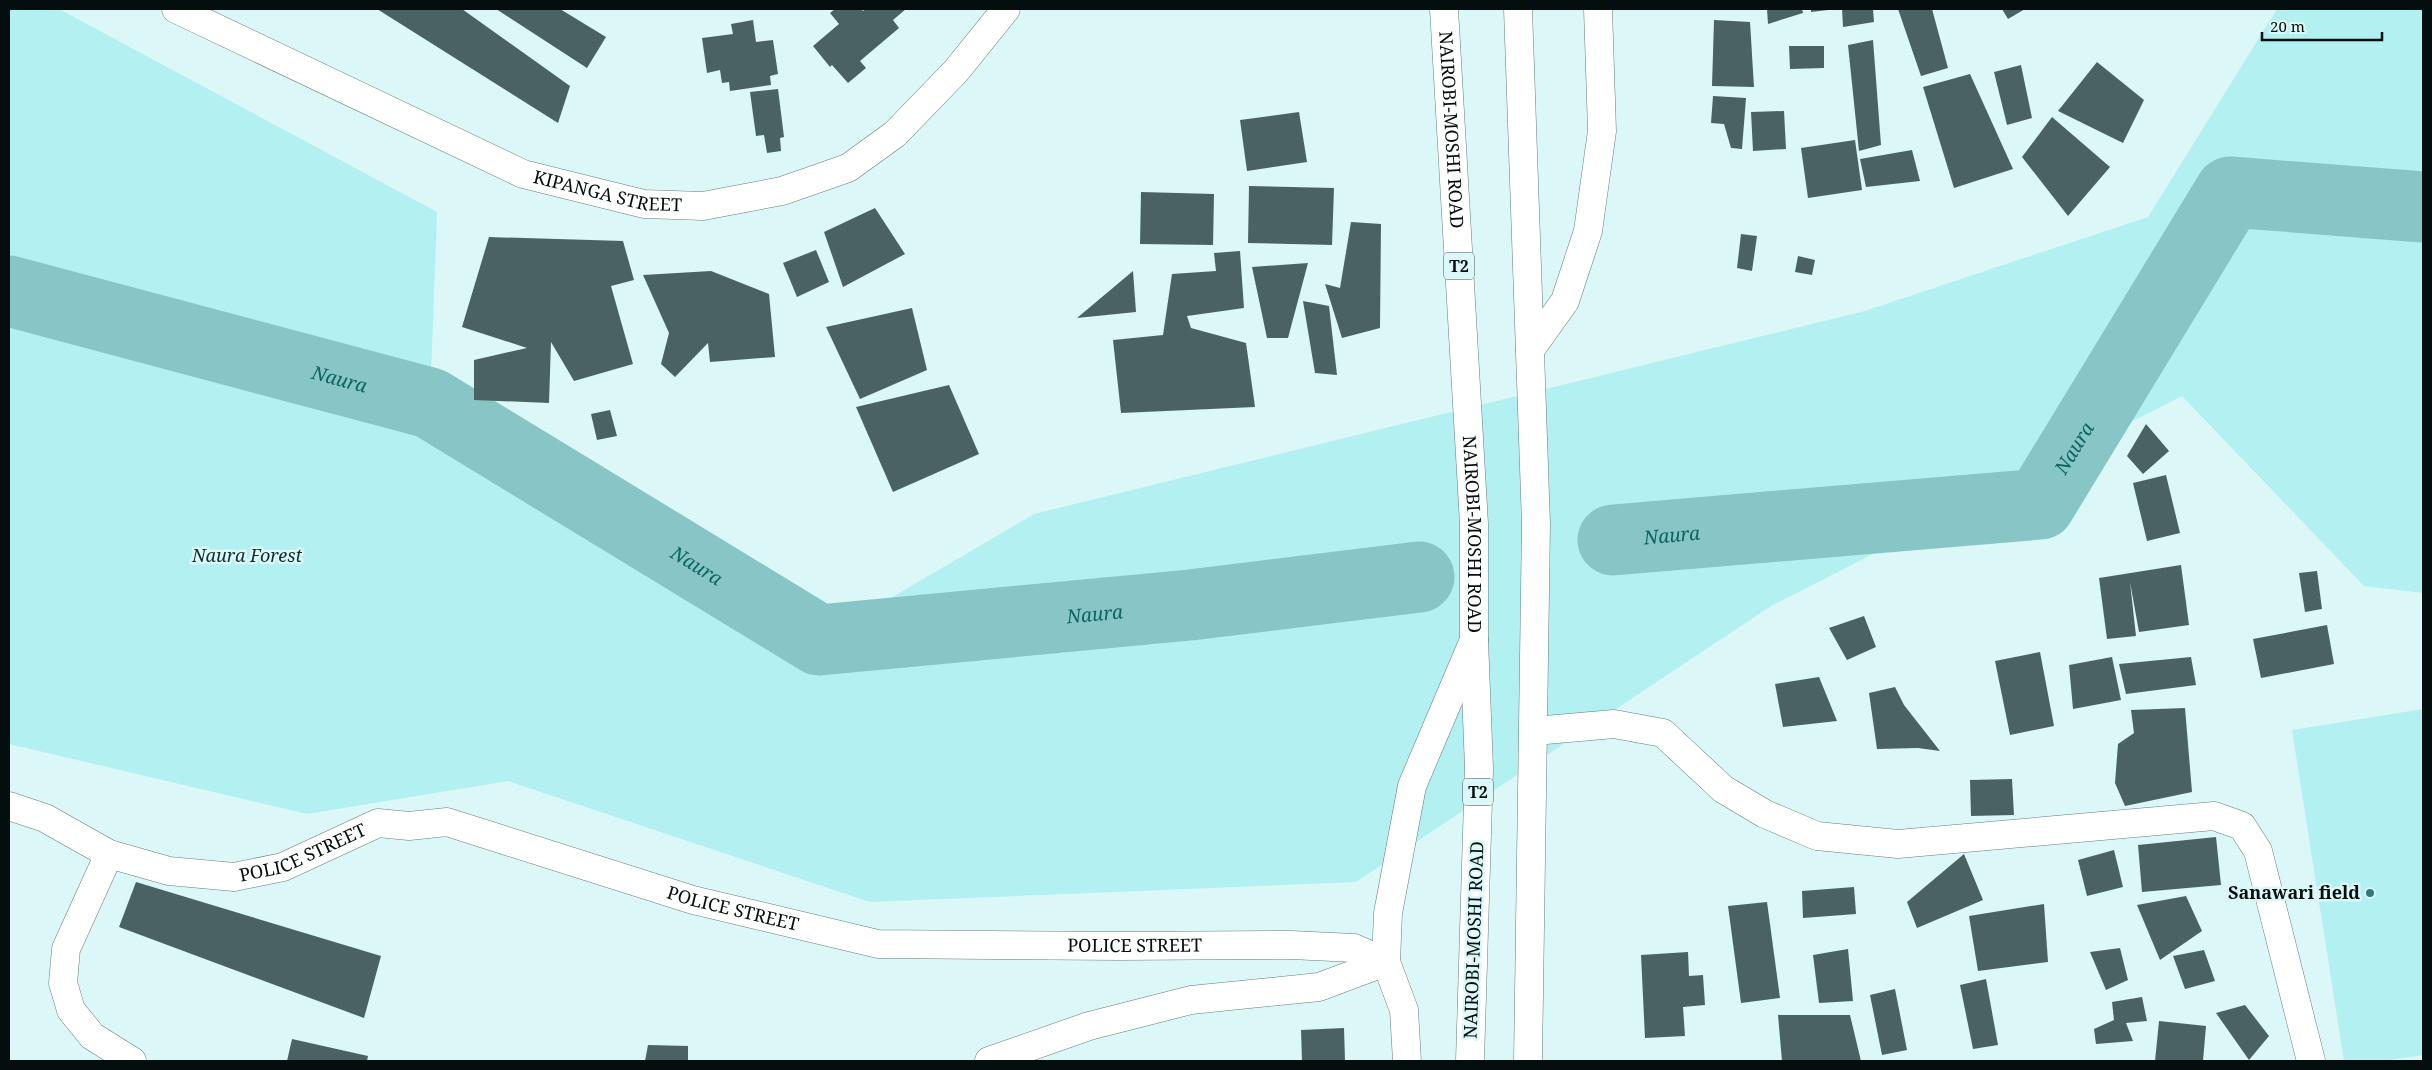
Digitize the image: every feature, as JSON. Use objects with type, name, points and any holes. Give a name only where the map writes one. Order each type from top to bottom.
[{"type":"main road","name":"KIPANGA STREET","points":[[176,9],[523,174],[644,204],[703,206],[782,191],[848,168],[895,134],[956,71],[1006,9]]},
{"type":"main road","name":"NAIROBI-MOSHI ROAD","points":[[1444,9],[1474,524],[1474,640],[1479,768],[1470,1061]]},
{"type":"main road","points":[[1518,9],[1536,524],[1528,1061]]},
{"type":"main road","points":[[1530,350],[1565,300],[1588,231],[1602,130],[1598,9]]},
{"type":"main road","points":[[1407,1061],[1404,1010],[1386,962],[1388,913],[1412,786],[1474,640]]},
{"type":"main road","points":[[1534,731],[1614,724],[1662,733],[1723,789],[1765,814],[1817,836],[1898,844],[2214,816],[2242,826],[2258,851],[2311,1061]]},
{"type":"main road","name":"POLICE STREET","points":[[9,806],[45,818],[109,854],[169,871],[234,877],[283,867],[345,836],[378,823],[409,826],[447,822],[693,900],[878,944],[1290,945],[1354,948],[1386,962]]},
{"type":"main road","points":[[109,854],[66,949],[63,983],[71,1010],[92,1036],[132,1061]]},
{"type":"main road","points":[[989,1061],[1098,1023],[1191,1000],[1319,987],[1386,962]]},
{"type":"green space","name":"Naura Forest","points":[[9,9],[59,9],[437,212],[430,403],[819,640],[1034,514],[1865,311],[2148,217],[2277,9],[2423,9],[2423,593],[2364,586],[2182,396],[1771,606],[1356,882],[870,902],[508,781],[307,814],[9,744]]},
{"type":"green space","name":"Sanawari field","points":[[2423,709],[2423,1055],[2386,1061],[2344,1061],[2292,730]]},
{"type":"building","points":[[377,9],[462,9],[570,86],[558,123]]},
{"type":"building","points":[[496,9],[560,9],[606,37],[587,68]]},
{"type":"building","points":[[835,9],[861,9],[863,11],[865,9],[906,9],[893,20],[899,28],[860,61],[866,68],[848,83],[832,65],[830,67],[813,46],[839,24],[830,13]]},
{"type":"building","points":[[1767,9],[1802,9],[1803,13],[1768,24]]},
{"type":"building","points":[[1811,9],[1828,9],[1828,10],[1811,12]]},
{"type":"building","points":[[1842,9],[1873,9],[1874,22],[1843,27]]},
{"type":"building","points":[[1898,9],[1932,9],[1948,68],[1921,76]]},
{"type":"building","points":[[2002,9],[2025,9],[2008,19]]},
{"type":"building","points":[[753,20],[756,42],[773,40],[778,74],[770,76],[771,85],[730,91],[729,82],[722,83],[720,70],[707,73],[702,38],[733,34],[731,24]]},
{"type":"building","points":[[1714,20],[1750,22],[1754,87],[1712,86]]},
{"type":"building","points":[[1873,40],[1881,145],[1859,151],[1848,45]]},
{"type":"building","points":[[1789,46],[1824,46],[1824,68],[1790,69]]},
{"type":"building","points":[[2097,62],[2144,100],[2123,143],[2058,111]]},
{"type":"building","points":[[2021,65],[2032,118],[2007,125],[1994,72]]},
{"type":"building","points":[[1970,74],[2013,169],[1954,188],[1923,87]]},
{"type":"building","points":[[778,89],[784,137],[780,138],[781,151],[767,153],[764,135],[756,136],[750,92]]},
{"type":"building","points":[[1713,96],[1746,98],[1742,149],[1731,148],[1724,124],[1711,123]]},
{"type":"building","points":[[1784,111],[1786,149],[1753,151],[1751,112]]},
{"type":"building","points":[[1299,112],[1307,162],[1247,171],[1240,120]]},
{"type":"building","points":[[2052,117],[2110,167],[2068,216],[2022,157]]},
{"type":"building","points":[[1855,140],[1862,190],[1808,198],[1801,148]]},
{"type":"building","points":[[1912,150],[1920,181],[1866,187],[1860,159]]},
{"type":"building","points":[[1249,186],[1334,188],[1332,245],[1248,243]]},
{"type":"building","points":[[1141,192],[1214,194],[1213,245],[1140,244]]},
{"type":"building","points":[[875,208],[905,254],[843,287],[824,232]]},
{"type":"building","points":[[1351,222],[1381,224],[1380,328],[1342,338],[1325,284],[1340,288]]},
{"type":"building","points":[[1741,234],[1757,236],[1752,271],[1737,268]]},
{"type":"building","points":[[489,237],[623,241],[634,280],[611,286],[633,364],[574,381],[551,342],[549,403],[474,400],[474,360],[527,348],[462,327]]},
{"type":"building","points":[[816,250],[829,282],[797,297],[783,263]]},
{"type":"building","points":[[1240,251],[1244,308],[1187,316],[1191,328],[1246,343],[1255,407],[1121,413],[1113,340],[1163,335],[1172,274],[1216,271],[1214,253]]},
{"type":"building","points":[[1798,256],[1815,260],[1812,275],[1795,272]]},
{"type":"building","points":[[1308,263],[1288,338],[1267,338],[1252,267]]},
{"type":"building","points":[[711,271],[769,294],[775,357],[710,362],[708,343],[675,377],[661,364],[669,333],[643,275]]},
{"type":"building","points":[[1133,271],[1136,312],[1077,318]]},
{"type":"building","points":[[1303,301],[1329,306],[1337,375],[1315,373]]},
{"type":"building","points":[[912,308],[927,370],[860,399],[826,327]]},
{"type":"building","points":[[949,385],[979,454],[893,492],[856,407]]},
{"type":"building","points":[[610,410],[617,436],[597,440],[591,414]]},
{"type":"building","points":[[2146,424],[2169,451],[2143,474],[2127,456]]},
{"type":"building","points":[[2166,475],[2180,533],[2147,541],[2133,483]]},
{"type":"building","points":[[2181,565],[2189,625],[2139,632],[2130,582],[2136,636],[2107,639],[2099,578]]},
{"type":"building","points":[[2317,571],[2322,609],[2305,612],[2299,573]]},
{"type":"building","points":[[1864,616],[1876,647],[1847,660],[1829,628]]},
{"type":"building","points":[[2327,625],[2334,664],[2261,678],[2253,639]]},
{"type":"building","points":[[2040,652],[2054,726],[2010,735],[1995,661]]},
{"type":"building","points":[[2112,657],[2121,700],[2073,709],[2069,665]]},
{"type":"building","points":[[2191,657],[2196,685],[2126,694],[2119,664]]},
{"type":"building","points":[[1819,677],[1837,721],[1783,727],[1775,684]]},
{"type":"building","points":[[1895,687],[1904,705],[1940,751],[1918,748],[1877,749],[1869,693]]},
{"type":"building","points":[[2185,708],[2192,792],[2125,806],[2115,783],[2118,744],[2134,733],[2131,710]]},
{"type":"building","points":[[2012,779],[2014,815],[1971,816],[1970,780]]},
{"type":"building","points":[[2216,837],[2221,885],[2142,892],[2138,845]]},
{"type":"building","points":[[2114,850],[2123,887],[2087,896],[2078,860]]},
{"type":"building","points":[[1964,854],[1983,900],[1917,928],[1907,902]]},
{"type":"building","points":[[136,882],[381,956],[364,1018],[119,927]]},
{"type":"building","points":[[1854,887],[1856,914],[1803,918],[1802,891]]},
{"type":"building","points":[[2186,896],[2202,931],[2160,960],[2137,905]]},
{"type":"building","points":[[1767,902],[1780,998],[1741,1003],[1728,906]]},
{"type":"building","points":[[2044,904],[2048,962],[1978,971],[1969,916]]},
{"type":"building","points":[[2120,948],[2128,980],[2106,990],[2090,952]]},
{"type":"building","points":[[1848,949],[1853,1001],[1819,1003],[1813,955]]},
{"type":"building","points":[[2204,950],[2215,981],[2185,989],[2173,956]]},
{"type":"building","points":[[1688,952],[1689,976],[1703,975],[1705,1005],[1683,1007],[1685,1036],[1645,1038],[1641,955]]},
{"type":"building","points":[[1986,979],[1998,1045],[1973,1049],[1960,985]]},
{"type":"building","points":[[1895,989],[1907,1050],[1882,1055],[1870,995]]},
{"type":"building","points":[[2142,997],[2147,1021],[2126,1023],[2133,1041],[2096,1044],[2094,1029],[2114,1020],[2112,1002]]},
{"type":"building","points":[[2245,1005],[2269,1036],[2249,1060],[2216,1013]]},
{"type":"building","points":[[1778,1015],[1850,1015],[1861,1061],[1782,1061]]},
{"type":"building","points":[[2159,1021],[2206,1026],[2203,1061],[2155,1061]]},
{"type":"building","points":[[1344,1028],[1345,1061],[1302,1061],[1301,1030]]},
{"type":"building","points":[[292,1039],[368,1056],[367,1061],[287,1061]]},
{"type":"building","points":[[648,1045],[688,1046],[688,1061],[645,1061]]},
{"type":"waterway","name":"Naura","points":[[1613,540],[2040,504],[2230,192],[2423,207]]},
{"type":"waterway","name":"Naura","points":[[9,291],[430,403],[819,640],[1190,605],[1419,577]]},
{"type":"place","name":"Sanawari field","points":[[2370,893]]}]
